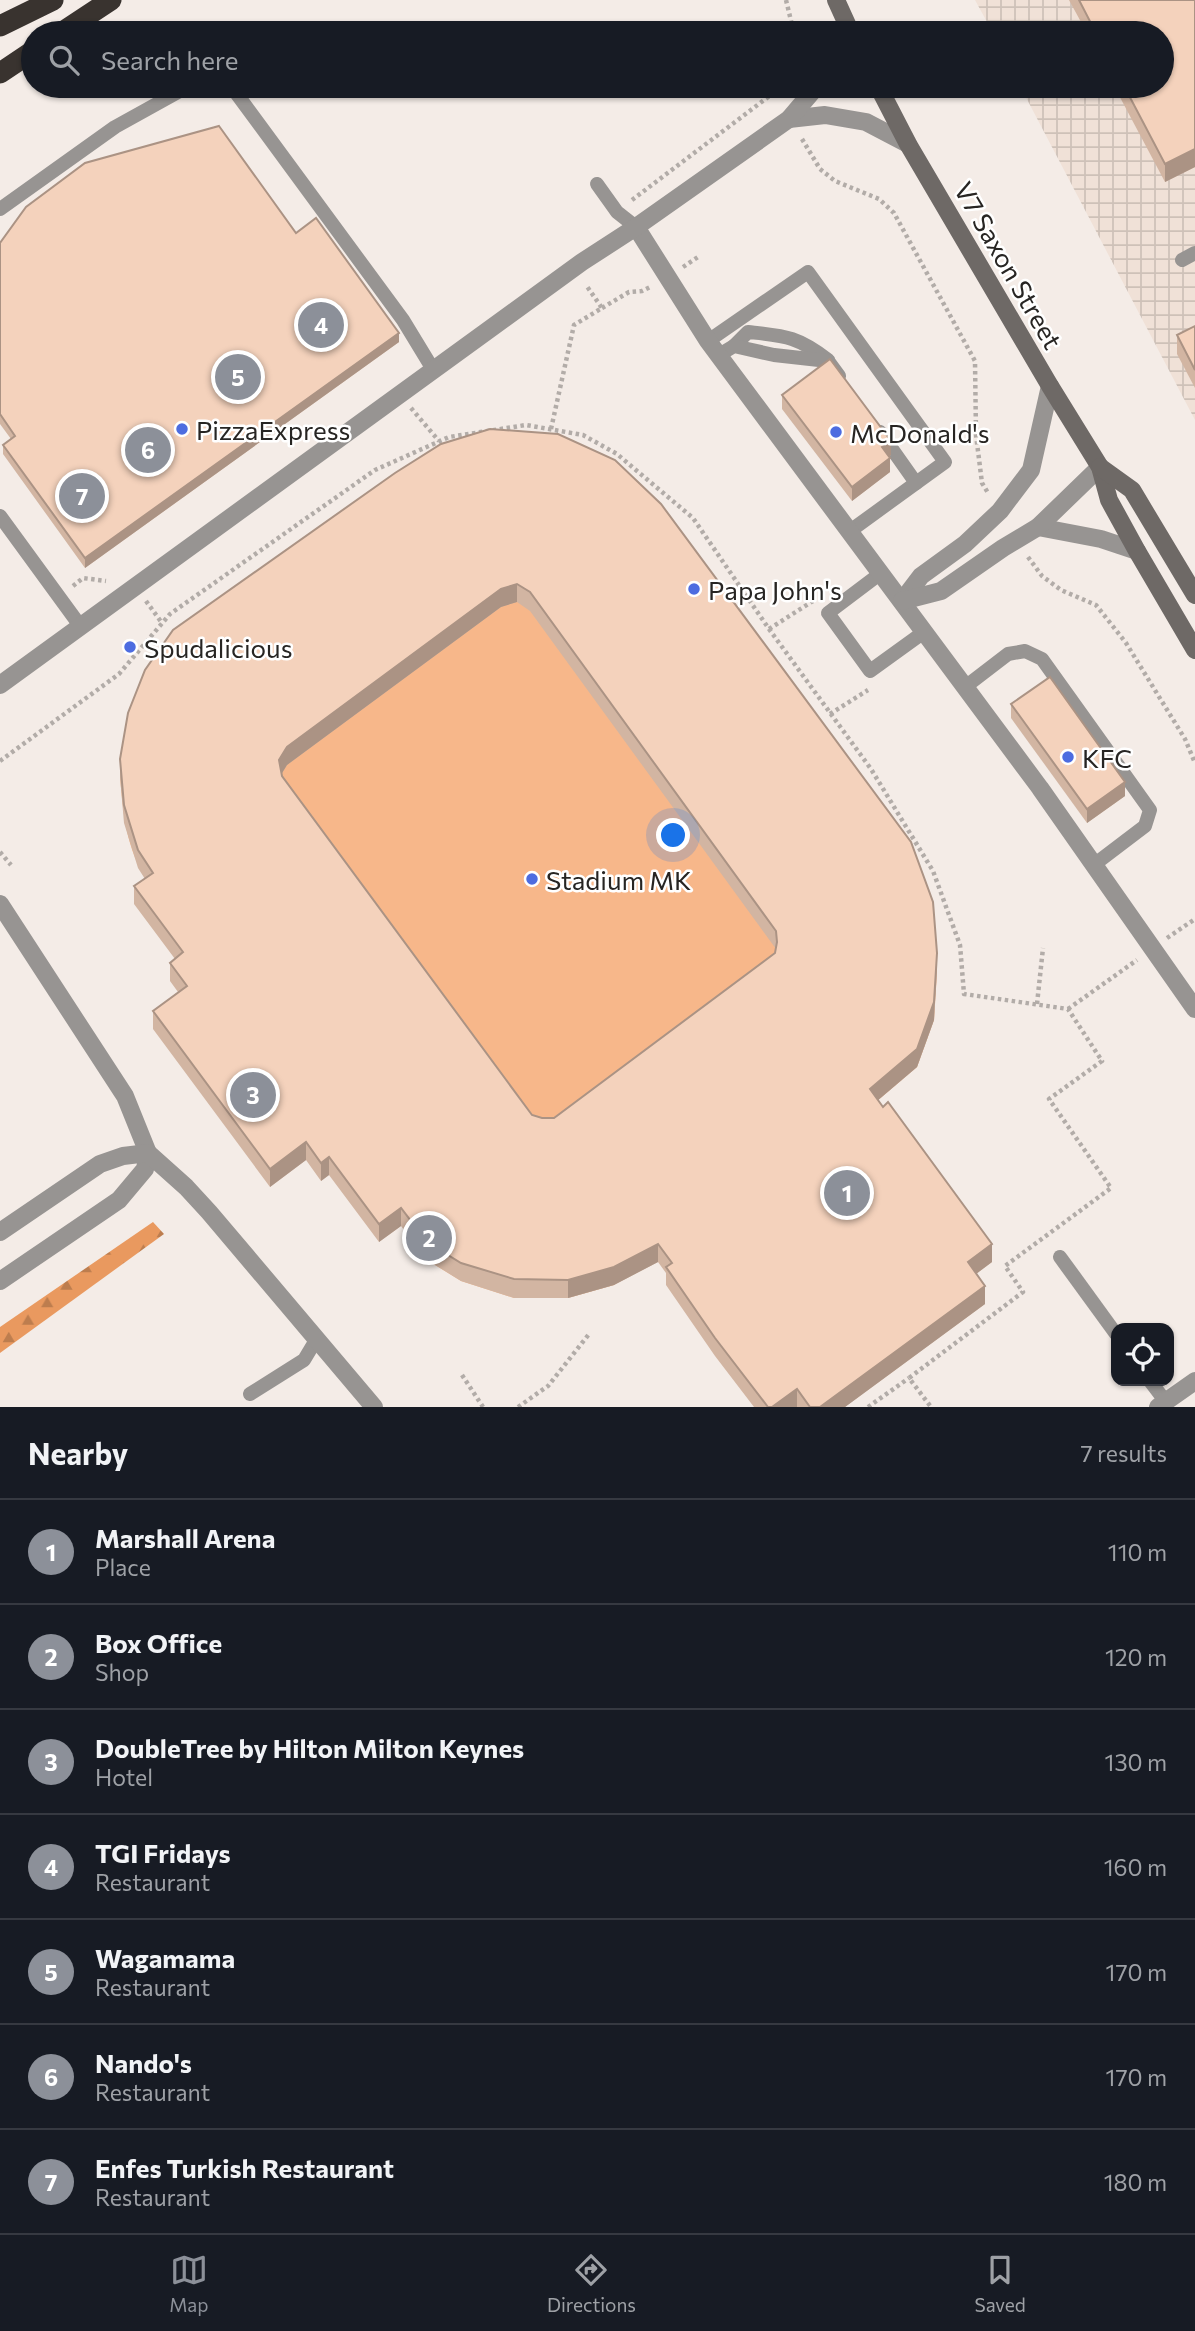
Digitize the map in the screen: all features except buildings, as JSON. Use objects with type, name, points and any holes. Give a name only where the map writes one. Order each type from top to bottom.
[{"type":"highway","points":[[0,26],[53,0]]},
{"type":"highway","points":[[79,21],[111,0]]},
{"type":"highway","points":[[0,73],[21,59]]},
{"type":"main road","points":[[836,0],[843,21]]},
{"type":"main road","name":"V7 Saxon Street","points":[[884,98],[908,144],[1100,467],[1109,500],[1195,650]]},
{"type":"main road","name":"V7 Saxon Street","points":[[1100,467],[1132,490],[1195,595]]},
{"type":"street","points":[[0,685],[573,269],[789,118],[806,98]]},
{"type":"street","points":[[789,118],[825,115],[866,122],[908,144]]},
{"type":"street","points":[[636,227],[850,531],[1095,864],[1195,1009]]},
{"type":"street","points":[[902,601],[921,576],[965,544],[1000,511],[1031,470],[1050,386]]},
{"type":"street","points":[[902,601],[942,592],[1038,527],[1100,467]]},
{"type":"street","points":[[1038,527],[1101,539],[1137,551]]},
{"type":"street","points":[[0,904],[125,1096],[148,1153],[209,1212],[374,1407]]},
{"type":"street","points":[[0,1232],[100,1164],[123,1156],[148,1153]]},
{"type":"street","points":[[0,1281],[119,1200],[145,1169],[148,1153]]},
{"type":"street","points":[[1162,1404],[1195,1381]]},
{"type":"lane","points":[[0,209],[115,127],[167,98]]},
{"type":"lane","points":[[240,98],[403,320],[434,371]]},
{"type":"lane","points":[[597,184],[617,212],[636,227]]},
{"type":"lane","points":[[720,347],[808,272],[945,462],[850,531]]},
{"type":"lane","points":[[720,347],[748,332],[785,335],[806,343],[828,361],[844,383]]},
{"type":"lane","points":[[720,347],[828,361]]},
{"type":"lane","points":[[868,416],[916,483]]},
{"type":"lane","points":[[0,516],[81,627]]},
{"type":"lane","points":[[881,573],[828,613],[870,671],[924,632]]},
{"type":"lane","points":[[965,687],[1008,654],[1025,651],[1042,659],[1150,810],[1145,826],[1095,864]]},
{"type":"lane","points":[[1060,1257],[1111,1327]]},
{"type":"lane","points":[[250,1394],[304,1360],[316,1340]]},
{"type":"lane","points":[[1153,1386],[1162,1404]]},
{"type":"path","points":[[786,0],[791,21]]},
{"type":"path","points":[[779,98],[820,169],[835,181],[879,199],[894,213],[975,361],[976,435],[982,483],[1000,511]]},
{"type":"path","points":[[551,429],[574,326],[602,308],[573,269]]},
{"type":"path","points":[[0,761],[119,674],[170,614],[375,470],[449,438],[526,425],[583,435],[617,454],[693,518],[769,629],[871,769],[933,871],[960,945],[964,993],[1068,1009],[1195,919]]},
{"type":"path","points":[[1017,539],[1042,576],[1061,590],[1096,605],[1126,643],[1185,739],[1195,762]]},
{"type":"path","points":[[0,852],[11,865]]},
{"type":"path","points":[[1037,1004],[1043,948]]},
{"type":"path","points":[[868,1407],[1023,1292],[1005,1266],[1111,1188],[1049,1099],[1101,1061],[1068,1009]]},
{"type":"path","points":[[518,1407],[548,1385],[589,1334]]},
{"type":"path","points":[[462,1375],[483,1407]]},
{"type":"path","points":[[909,1378],[931,1407]]},
{"type":"shaded area","points":[[975,0],[1195,0],[1195,420],[1026,98],[1174,98],[1174,21],[986,21]]},
{"type":"shaded area","name":"Stadium MK","points":[[395,491],[933,920],[937,972],[934,1020],[917,1067],[870,1107],[614,1285],[568,1298],[514,1298],[461,1281],[427,1260],[153,891],[137,863],[128,837],[120,777]]},
{"type":"green space","points":[[153,1222],[164,1234],[0,1353],[0,1327]]},
{"type":"place","name":"TGI Fridays","points":[[321,325]]},
{"type":"place","name":"Wagamama","points":[[238,377]]},
{"type":"place","name":"PizzaExpress","points":[[182,429]]},
{"type":"place","name":"McDonald's","points":[[836,432]]},
{"type":"place","name":"Nando's","points":[[148,450]]},
{"type":"place","name":"Enfes Turkish Restaurant","points":[[82,496]]},
{"type":"place","name":"Papa John's","points":[[694,589]]},
{"type":"place","name":"Spudalicious","points":[[130,647]]},
{"type":"place","name":"KFC","points":[[1068,757]]},
{"type":"place","name":"Stadium MK","points":[[532,879]]},
{"type":"place","name":"DoubleTree by Hilton Milton Keynes","points":[[253,1095]]},
{"type":"place","name":"Marshall Arena","points":[[847,1193]]},
{"type":"place","name":"Box Office","points":[[429,1238]]}]
